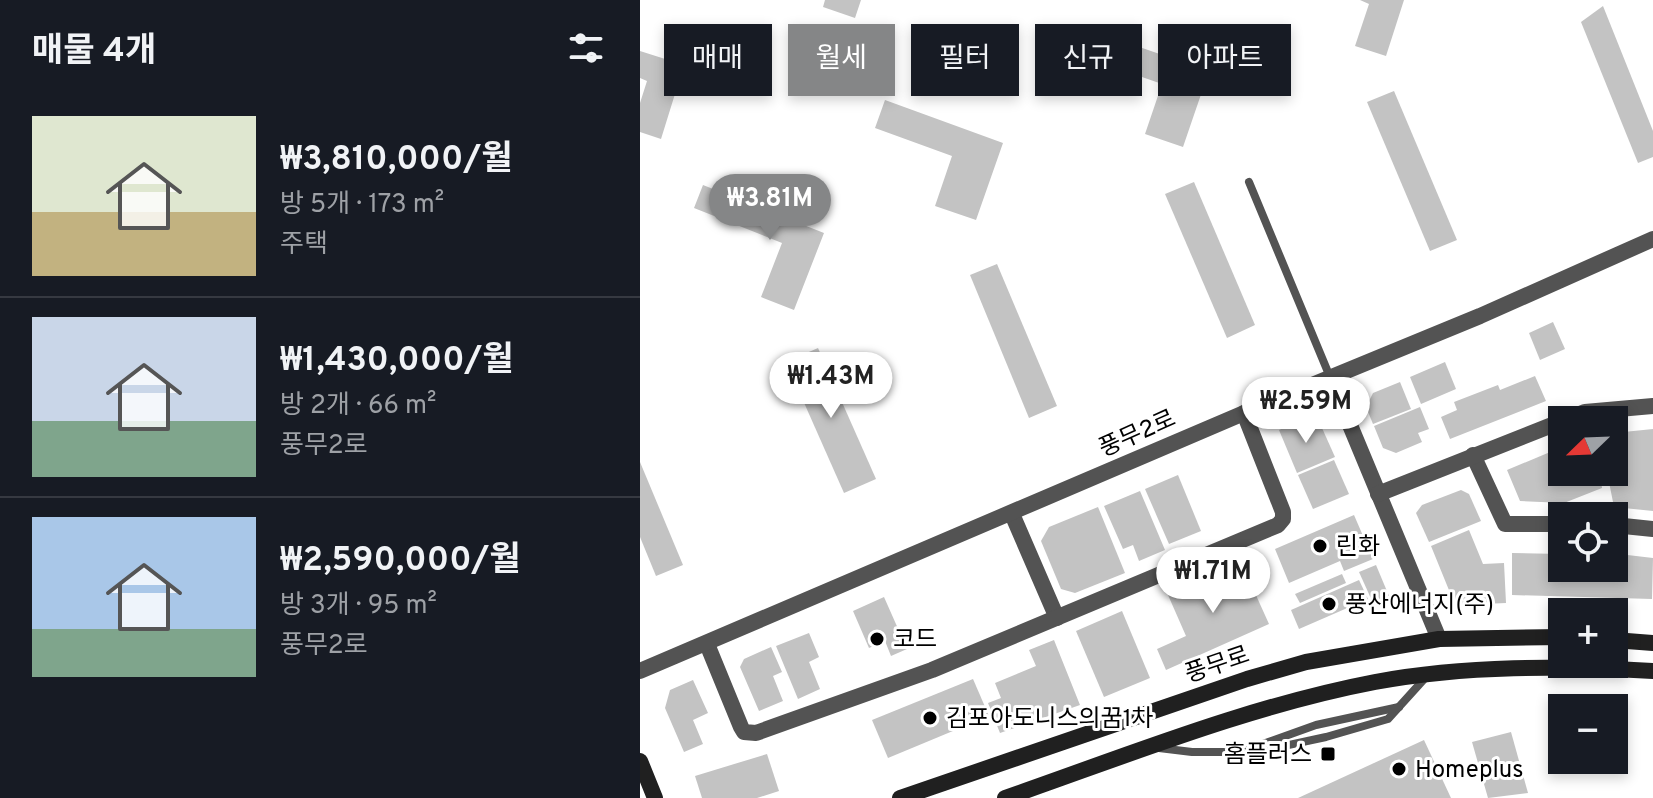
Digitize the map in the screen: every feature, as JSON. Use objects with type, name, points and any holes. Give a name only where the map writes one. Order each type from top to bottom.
[{"type":"street","name":"풍무2로","points":[[640,671],[1653,239]]},
{"type":"street","points":[[1330,377],[1439,639]]},
{"type":"street","points":[[1378,494],[1585,412],[1653,406]]},
{"type":"street","points":[[707,644],[741,727],[750,734],[872,693],[1281,522],[1283,512],[1244,413]]},
{"type":"street","points":[[1473,455],[1505,524],[1548,524]]},
{"type":"street","points":[[1012,514],[1057,618]]},
{"type":"street","points":[[1628,526],[1653,529]]},
{"type":"street","name":"풍무로","points":[[900,798],[1276,670],[1358,651],[1439,639],[1548,637]]},
{"type":"street","points":[[1628,641],[1653,643]]},
{"type":"street","points":[[1005,798],[1309,698],[1378,682],[1520,668],[1653,671]]},
{"type":"street","points":[[640,761],[655,798]]},
{"type":"street","points":[[640,785],[646,798]]},
{"type":"lane","points":[[1249,182],[1330,377]]},
{"type":"lane","points":[[1154,747],[1239,753],[1279,748],[1388,719],[1428,675]]},
{"type":"lane","points":[[1239,753],[1286,734],[1399,707]]},
{"type":"building","points":[[825,0],[861,0],[855,18],[823,7]]},
{"type":"building","points":[[1360,0],[1404,0],[1386,56],[1355,46],[1369,4]]},
{"type":"building","points":[[1603,6],[1653,131],[1653,157],[1638,163],[1581,22]]},
{"type":"building","points":[[1142,48],[1158,53],[1158,83],[1142,77]]},
{"type":"building","points":[[640,51],[664,59],[664,96],[674,96],[661,139],[640,132],[640,103],[647,81],[640,78]]},
{"type":"building","points":[[1394,91],[1457,240],[1430,251],[1367,102]]},
{"type":"building","points":[[1158,96],[1200,96],[1183,147],[1145,134]]},
{"type":"building","points":[[885,100],[1003,143],[976,220],[935,206],[952,156],[875,128]]},
{"type":"building","points":[[1194,182],[1255,325],[1227,338],[1165,194]]},
{"type":"building","points":[[703,185],[824,233],[794,310],[761,297],[782,243],[694,208]]},
{"type":"building","points":[[997,264],[1057,406],[1029,418],[970,275]]},
{"type":"building","points":[[1553,322],[1565,349],[1540,360],[1529,333]]},
{"type":"building","points":[[818,348],[876,479],[844,493],[786,362]]},
{"type":"building","points":[[1445,362],[1456,389],[1421,404],[1410,377]]},
{"type":"building","points":[[1535,376],[1546,401],[1450,439],[1441,417],[1457,410],[1454,402],[1498,385],[1500,390]]},
{"type":"building","points":[[1400,382],[1411,409],[1373,424],[1366,407],[1373,393]]},
{"type":"building","points":[[1420,407],[1429,429],[1418,433],[1422,442],[1396,453],[1383,448],[1374,426]]},
{"type":"building","points":[[1304,419],[1322,428],[1335,457],[1297,473],[1279,430]]},
{"type":"building","points":[[1653,429],[1653,511],[1628,508],[1628,502],[1613,502],[1610,486],[1628,486],[1628,432]]},
{"type":"building","points":[[1548,453],[1548,486],[1602,488],[1567,502],[1520,501],[1507,470]]},
{"type":"building","points":[[1334,460],[1349,494],[1313,509],[1298,475]]},
{"type":"building","points":[[640,462],[683,565],[656,576],[640,537]]},
{"type":"building","points":[[1178,475],[1201,531],[1169,544],[1145,489]]},
{"type":"building","points":[[1461,490],[1469,494],[1481,521],[1429,542],[1416,513],[1422,505]]},
{"type":"building","points":[[1140,491],[1165,550],[1139,561],[1133,545],[1123,549],[1104,506]]},
{"type":"building","points":[[1098,507],[1125,573],[1075,593],[1061,589],[1041,541],[1049,527]]},
{"type":"building","points":[[1354,515],[1373,559],[1344,571],[1340,561],[1289,583],[1275,549]]},
{"type":"building","points":[[1469,530],[1483,564],[1504,563],[1506,603],[1461,605],[1461,599],[1453,600],[1431,546]]},
{"type":"building","points":[[1512,553],[1548,554],[1548,582],[1628,582],[1628,555],[1653,558],[1652,599],[1512,595]]},
{"type":"building","points":[[1241,562],[1269,624],[1166,670],[1157,649],[1186,636],[1168,595]]},
{"type":"building","points":[[1376,565],[1389,596],[1373,603],[1359,572]]},
{"type":"building","points":[[1342,574],[1346,583],[1300,603],[1295,594]]},
{"type":"building","name":"풍산에너지(주)","points":[[1359,580],[1368,599],[1299,629],[1291,610]]},
{"type":"building","points":[[884,597],[907,649],[891,656],[885,641],[869,648],[853,611]]},
{"type":"building","points":[[1122,611],[1150,678],[1104,697],[1076,631]]},
{"type":"building","points":[[809,633],[819,657],[809,662],[820,689],[798,699],[776,646]]},
{"type":"building","points":[[1054,640],[1080,705],[1000,733],[988,703],[1001,698],[995,683],[1036,666],[1029,650]]},
{"type":"building","points":[[771,647],[782,672],[773,676],[783,701],[759,711],[740,667],[744,659]]},
{"type":"building","name":"김포아도니스의꿈1차","points":[[973,679],[989,716],[888,758],[872,720]]},
{"type":"building","points":[[693,680],[708,713],[693,720],[703,744],[684,752],[665,708],[670,690]]},
{"type":"building","points":[[1511,732],[1528,793],[1488,798],[1472,742]]},
{"type":"building","name":"Homeplus","points":[[1424,740],[1451,798],[1298,798]]},
{"type":"building","points":[[767,754],[779,791],[757,798],[702,798],[695,776]]},
{"type":"place","name":"린화","points":[[1320,546]]},
{"type":"place","name":"풍산에너지(주)","points":[[1329,604]]},
{"type":"place","name":"코드","points":[[877,639]]},
{"type":"place","name":"김포아도니스의꿈1차","points":[[930,718]]},
{"type":"place","name":"홈플러스","points":[[1328,754]]},
{"type":"place","name":"Homeplus","points":[[1399,769]]}]
